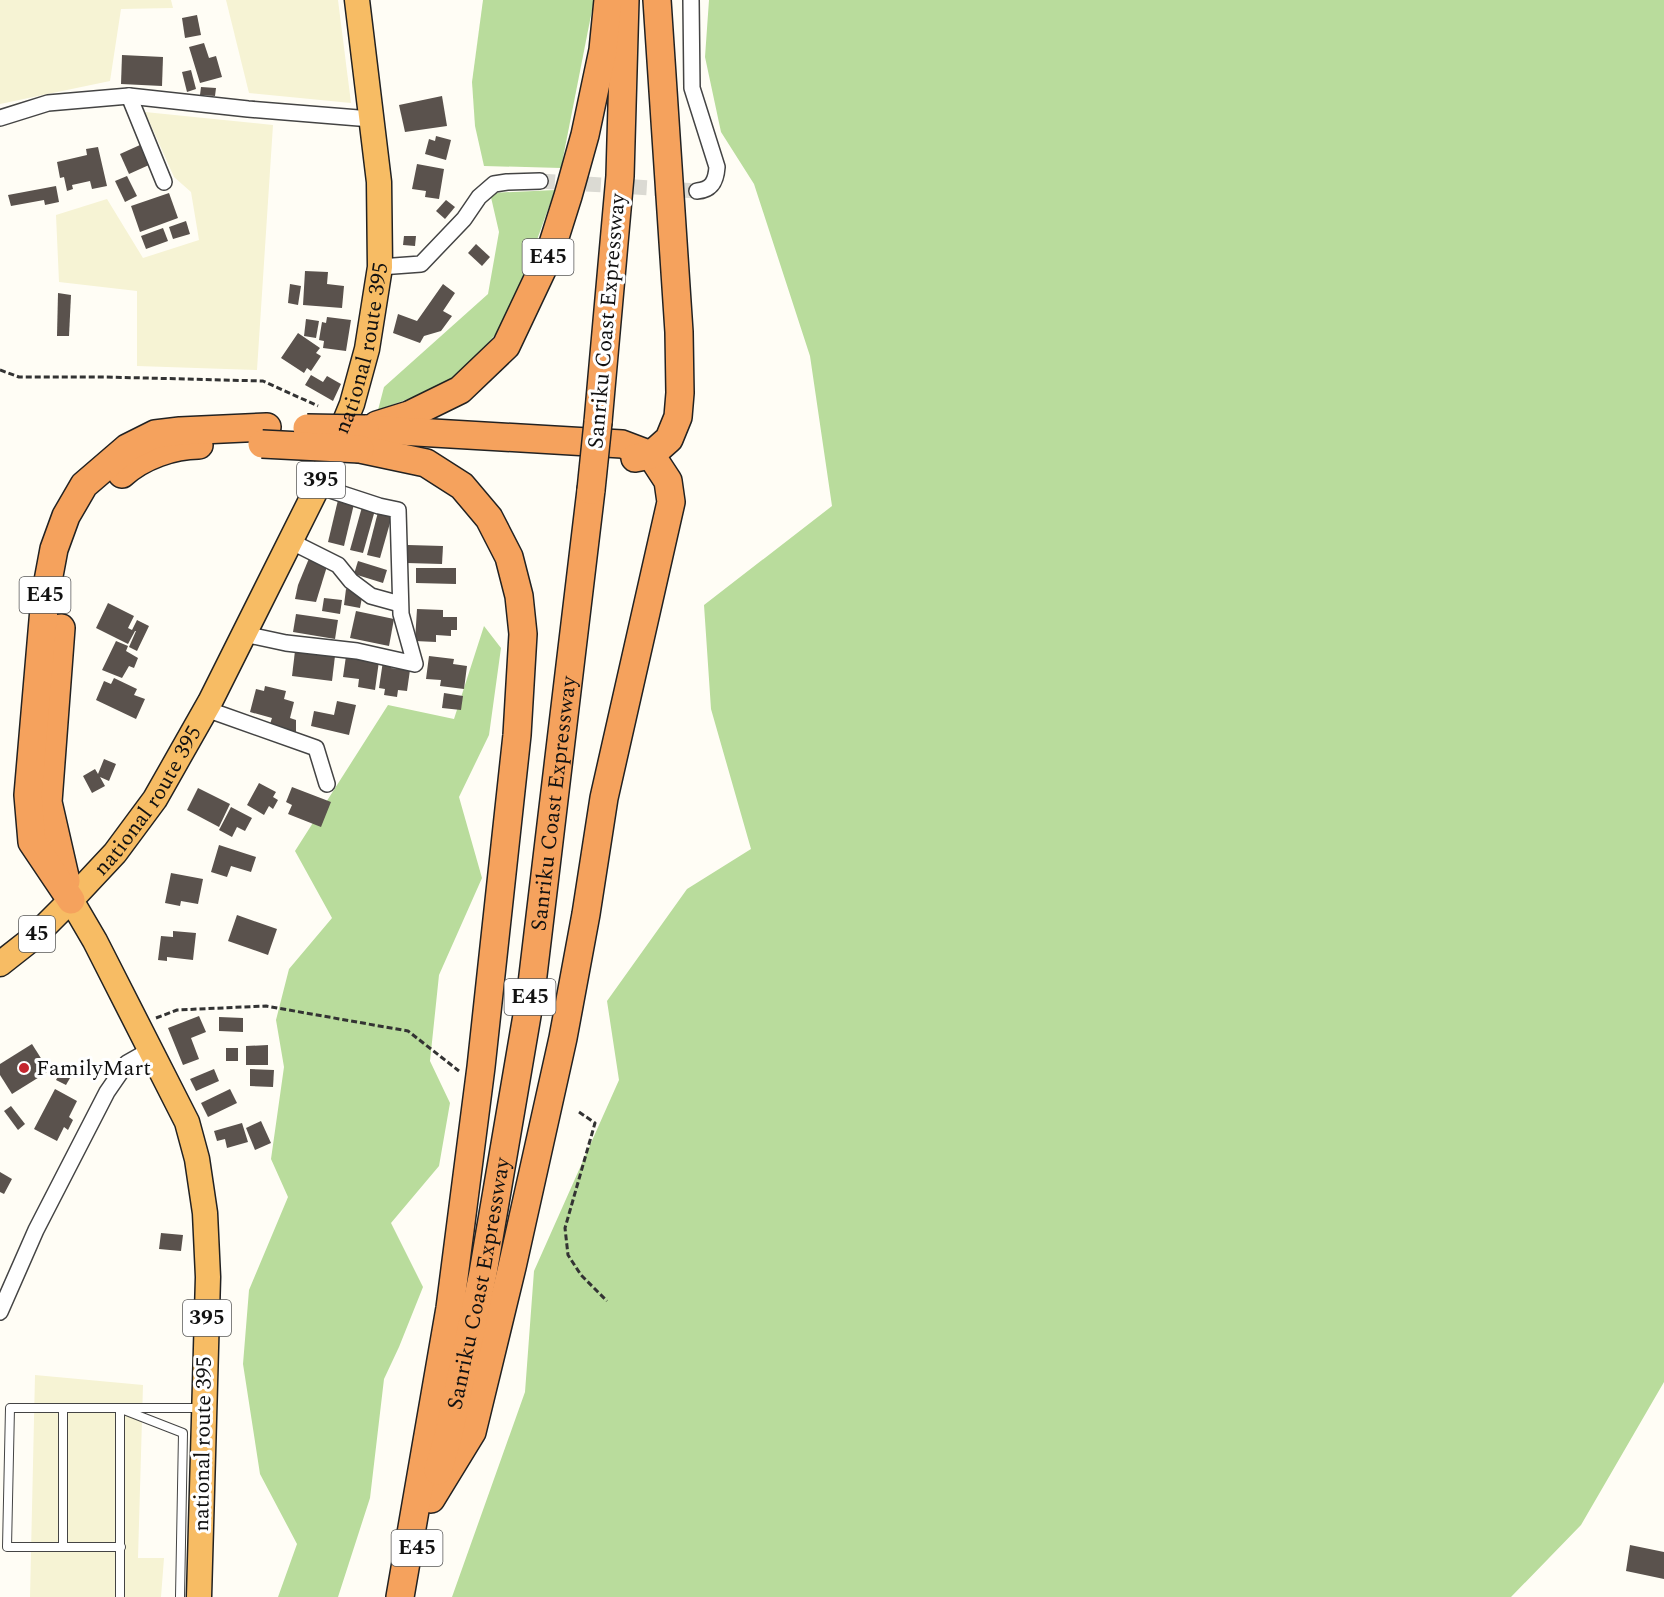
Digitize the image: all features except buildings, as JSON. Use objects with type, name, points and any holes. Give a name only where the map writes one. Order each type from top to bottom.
[{"type":"highway","name":"national route 395","points":[[200,1597],[208,1277],[205,1213],[197,1159],[187,1122],[95,941],[71,900],[115,853],[155,799],[206,709],[318,486],[352,404],[367,349],[380,267],[379,182],[357,0]]},
{"type":"highway","name":"E45","points":[[71,900],[32,842],[28,795],[45,597],[54,549],[66,516],[84,485],[128,447],[155,434],[180,431],[362,439],[460,390],[506,346],[550,253],[585,135],[603,50],[608,0]]},
{"type":"highway","name":"Sanriku Coast Expressway","points":[[402,1597],[449,1433],[483,1273],[531,992],[598,423],[620,176],[625,0]]},
{"type":"highway","points":[[651,454],[669,439],[678,417],[680,393],[680,332],[657,0]]},
{"type":"highway","points":[[362,439],[622,444],[651,454],[668,481],[671,502],[604,798],[586,915],[563,1038],[512,1267],[472,1432],[431,1498]]},
{"type":"highway","points":[[362,439],[426,464],[462,486],[489,518],[509,557],[519,596],[523,634],[515,759],[479,1078],[450,1308],[402,1597]]},
{"type":"highway","name":"45","points":[[0,964],[33,938],[71,900]]},
{"type":"street","points":[[691,0],[692,88],[717,167],[716,178],[712,185],[697,191]]},
{"type":"street","points":[[0,118],[48,103],[129,96],[371,119]]},
{"type":"street","points":[[129,96],[164,182]]},
{"type":"street","points":[[380,267],[421,264],[465,219],[479,197],[494,184],[540,181]]},
{"type":"street","points":[[244,634],[286,643],[357,651],[415,664],[401,614],[398,510],[318,486]]},
{"type":"street","points":[[290,541],[338,565],[351,581],[371,596],[400,604]]},
{"type":"street","points":[[206,709],[316,748],[327,784]]},
{"type":"street","points":[[0,1312],[36,1230],[107,1092],[127,1063],[150,1050]]},
{"type":"lane","points":[[121,1547],[7,1547],[10,1408],[204,1408]]},
{"type":"lane","points":[[63,1408],[63,1547]]},
{"type":"lane","points":[[120,1408],[120,1597]]},
{"type":"lane","points":[[120,1408],[183,1433],[180,1597]]},
{"type":"path","points":[[0,370],[19,377],[263,381],[318,406]]},
{"type":"path","points":[[138,1026],[177,1010],[266,1006],[408,1031],[464,1076]]},
{"type":"path","points":[[579,1112],[595,1123],[565,1228],[568,1255],[581,1275],[607,1301]]},
{"type":"shaded area","points":[[0,0],[171,0],[173,8],[121,9],[110,81],[0,104]]},
{"type":"shaded area","points":[[226,0],[338,0],[351,103],[249,93]]},
{"type":"shaded area","points":[[145,112],[273,125],[257,370],[137,366],[137,291],[59,282],[56,215],[107,199],[143,258],[199,240],[191,192],[174,177]]},
{"type":"shaded area","points":[[35,1375],[143,1385],[138,1558],[164,1558],[161,1597],[30,1597]]},
{"type":"green space","points":[[483,0],[594,0],[561,168],[484,166],[475,126],[472,82]]},
{"type":"green space","points":[[709,0],[1664,0],[1664,1382],[1581,1525],[1511,1597],[452,1597],[525,1392],[534,1271],[619,1080],[607,1001],[687,889],[751,849],[711,709],[704,605],[832,506],[810,356],[754,184],[721,132],[705,57]]},
{"type":"green space","points":[[555,190],[508,320],[454,382],[378,410],[384,387],[488,294],[499,232],[490,193]]},
{"type":"green space","points":[[484,626],[501,648],[489,735],[459,797],[482,878],[439,975],[430,1061],[450,1103],[439,1166],[391,1223],[423,1287],[384,1379],[370,1498],[338,1597],[278,1597],[297,1544],[260,1474],[243,1364],[249,1290],[288,1197],[271,1159],[284,1067],[276,1020],[289,969],[332,918],[295,851],[388,705],[454,719]]},
{"type":"tunnel","points":[[540,181],[697,191]]},
{"type":"place","name":"FamilyMart","points":[[24,1068]]}]
